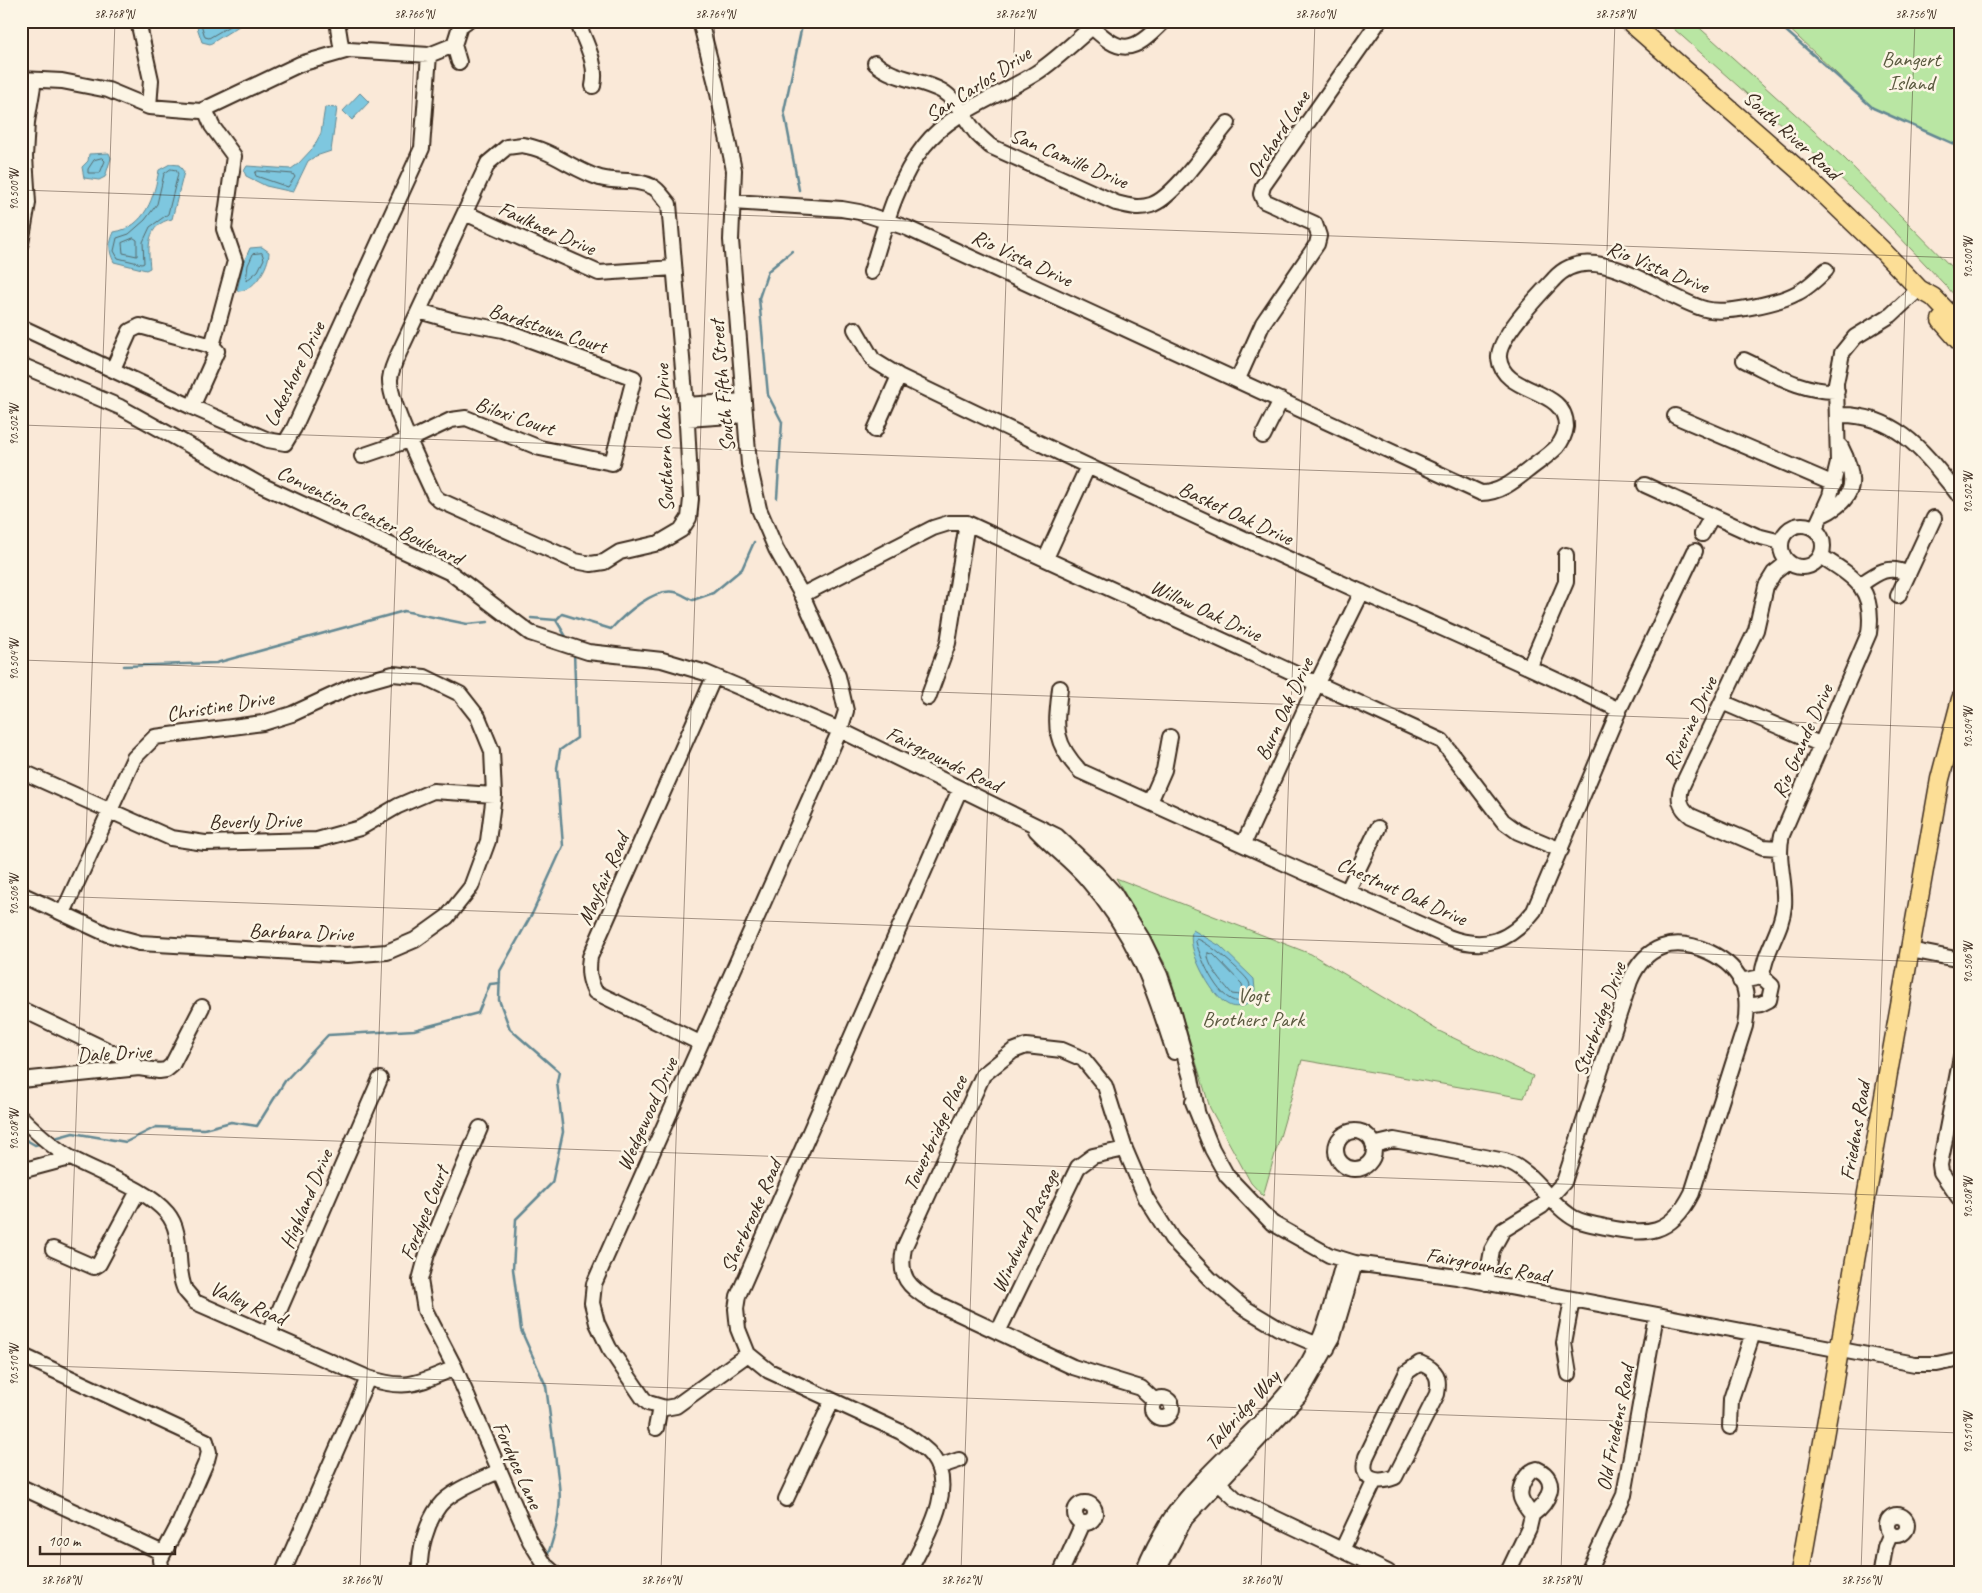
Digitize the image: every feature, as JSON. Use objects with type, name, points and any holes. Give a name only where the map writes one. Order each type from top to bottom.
[{"type":"main road","name":"South River Road","points":[[1629,21],[1801,172],[1919,289],[1933,297],[1961,326]]},
{"type":"main road","name":"South River Road","points":[[1919,289],[1926,302],[1961,343]]},
{"type":"main road","name":"Friedens Road","points":[[1800,1572],[1945,753],[1961,699]]},
{"type":"street","points":[[138,21],[152,80],[149,107]]},
{"type":"street","points":[[337,21],[346,51]]},
{"type":"street","points":[[345,21],[346,51]]},
{"type":"street","points":[[577,21],[596,74],[593,86]]},
{"type":"street","name":"South Fifth Street","points":[[700,21],[734,170],[731,240],[749,464],[759,510],[776,548],[802,595],[828,650],[846,702],[846,711],[840,730]]},
{"type":"street","name":"San Carlos Drive","points":[[871,272],[886,221],[905,179],[924,146],[944,127],[962,114],[1036,72],[1089,24],[1112,43],[1132,46],[1144,42],[1164,21]]},
{"type":"street","name":"Orchard Lane","points":[[1238,379],[1263,323],[1317,244],[1319,236],[1315,224],[1264,200],[1261,194],[1264,186],[1379,21]]},
{"type":"street","points":[[459,62],[454,45],[460,23]]},
{"type":"street","points":[[21,243],[28,203],[25,157],[28,79],[62,81],[108,90],[149,107],[201,111],[300,64],[346,51],[429,55],[454,45]]},
{"type":"street","name":"Lakeshore Drive","points":[[21,327],[192,407],[268,440],[285,444],[422,148],[429,55]]},
{"type":"street","name":"San Camille Drive","points":[[875,63],[883,70],[941,91],[954,99],[975,132],[990,146],[1116,203],[1153,212],[1228,123]]},
{"type":"street","points":[[205,109],[212,126],[234,156],[224,229],[236,261],[212,346]]},
{"type":"street","name":"Southern Oaks Drive","points":[[522,145],[537,147],[598,178],[618,182],[633,180],[654,187],[669,204],[674,268],[686,405],[691,500],[689,518],[681,530],[659,543],[620,552],[604,562],[591,564],[561,556],[439,500],[434,495],[409,440],[390,380],[391,371],[488,164],[497,154],[507,147],[522,145]]},
{"type":"street","name":"Rio Vista Drive","points":[[733,202],[842,209],[886,221],[928,237],[1481,492],[1492,493],[1507,485],[1558,446],[1566,434],[1566,420],[1560,407],[1549,398],[1518,384],[1501,367],[1498,357],[1502,343],[1530,305],[1566,266],[1590,262],[1608,266],[1705,310],[1726,311],[1747,308],[1796,294],[1826,270]]},
{"type":"street","name":"Faulkner Drive","points":[[465,213],[599,273],[674,268]]},
{"type":"street","points":[[1815,530],[1834,484],[1839,444],[1838,366],[1846,347],[1856,337],[1898,310],[1919,289]]},
{"type":"street","name":"Bardstown Court","points":[[419,311],[454,321],[503,330],[634,378],[612,464]]},
{"type":"street","points":[[113,369],[130,331],[140,326],[212,346],[217,351],[192,407]]},
{"type":"street","name":"Basket Oak Drive","points":[[855,329],[861,343],[873,360],[899,376],[1088,466],[1362,592],[1530,666],[1618,710]]},
{"type":"street","points":[[1744,360],[1805,388],[1818,392],[1837,392]]},
{"type":"street","name":"Convention Center Boulevard","points":[[23,364],[120,407],[259,484],[451,573],[530,633],[548,641],[602,654],[662,660],[714,677],[840,730]]},
{"type":"street","points":[[875,430],[899,376]]},
{"type":"street","points":[[686,405],[744,400]]},
{"type":"street","points":[[1263,436],[1281,400]]},
{"type":"street","points":[[687,419],[745,415]]},
{"type":"street","points":[[1838,415],[1867,417],[1906,436],[1923,451],[1957,493]]},
{"type":"street","points":[[1676,416],[1834,484]]},
{"type":"street","name":"Biloxi Court","points":[[362,456],[409,440],[451,420],[466,418],[540,448],[612,464]]},
{"type":"street","points":[[1822,515],[1839,506],[1849,489],[1850,466],[1839,444]]},
{"type":"street","points":[[1046,558],[1088,466]]},
{"type":"street","points":[[1645,485],[1757,536],[1781,542]]},
{"type":"street","points":[[1702,534],[1712,516]]},
{"type":"street","points":[[1898,596],[1934,518]]},
{"type":"street","name":"Willow Oak Drive","points":[[802,595],[933,528],[950,523],[967,523],[1442,741],[1503,820],[1518,832],[1560,850]]},
{"type":"street","points":[[928,698],[948,643],[967,523]]},
{"type":"street","points":[[1806,525],[1815,530],[1822,542],[1821,556],[1816,562],[1806,566],[1797,566],[1788,562],[1782,554],[1781,542],[1786,532],[1794,526],[1806,525]]},
{"type":"street","name":"Chestnut Oak Drive","points":[[1060,688],[1056,724],[1061,747],[1080,771],[1460,941],[1491,942],[1508,936],[1522,926],[1534,911],[1618,710],[1695,551]]},
{"type":"street","points":[[1530,666],[1566,582],[1566,555]]},
{"type":"street","points":[[1821,556],[1860,584],[1887,569],[1908,574]]},
{"type":"street","name":"Riverine Drive","points":[[1779,848],[1763,847],[1691,816],[1680,804],[1680,790],[1756,630],[1766,586],[1774,573],[1788,562]]},
{"type":"street","name":"Rio Grande Drive","points":[[1763,968],[1780,928],[1784,905],[1779,848],[1782,835],[1869,633],[1869,603],[1860,584]]},
{"type":"street","name":"Burn Oak Drive","points":[[1244,843],[1317,683],[1362,592]]},
{"type":"street","name":"Christine Drive","points":[[63,913],[134,758],[155,737],[263,723],[292,714],[357,684],[393,674],[425,677],[460,694],[478,717],[492,751],[494,795]]},
{"type":"street","name":"Mayfair Road","points":[[700,1043],[595,992],[589,981],[588,968],[590,958],[714,677]]},
{"type":"street","points":[[1722,702],[1822,745]]},
{"type":"street","name":"Fairgrounds Road","points":[[840,730],[1057,836],[1096,873],[1114,893],[1143,940],[1160,975],[1191,1078],[1197,1111],[1212,1149],[1227,1176],[1272,1223],[1329,1255],[1349,1262],[1486,1283],[1840,1348],[1915,1364],[1937,1364],[1961,1359]]},
{"type":"street","name":"Wedgewood Drive","points":[[660,1407],[643,1398],[610,1348],[597,1323],[592,1303],[594,1284],[840,730]]},
{"type":"street","points":[[1150,802],[1164,770],[1170,736]]},
{"type":"street","name":"Beverly Drive","points":[[21,770],[171,838],[205,843],[317,840],[360,828],[398,806],[433,791],[494,795]]},
{"type":"street","name":"Sherbrooke Road","points":[[938,1467],[931,1454],[901,1432],[769,1371],[748,1354],[738,1330],[736,1309],[738,1296],[960,789]]},
{"type":"street","name":"Barbara Drive","points":[[21,894],[107,934],[140,943],[347,955],[387,952],[415,940],[447,917],[471,887],[488,841],[494,795]]},
{"type":"street","points":[[1348,890],[1378,828]]},
{"type":"street","name":"Sturbridge Drive","points":[[1486,1283],[1492,1250],[1503,1230],[1551,1198],[1564,1182],[1630,981],[1639,963],[1655,950],[1665,946],[1684,944],[1717,956],[1736,972],[1740,981],[1747,1006],[1745,1026],[1692,1194],[1684,1209],[1674,1220],[1652,1231],[1630,1232],[1571,1217],[1551,1198]]},
{"type":"street","points":[[1910,950],[1961,960]]},
{"type":"street","points":[[1740,981],[1763,968],[1772,986],[1770,1000],[1761,1004],[1747,1006]]},
{"type":"street","name":"Dale Drive","points":[[21,1080],[139,1068],[159,1071],[172,1065],[202,1007]]},
{"type":"street","points":[[21,1009],[128,1060],[139,1068]]},
{"type":"street","name":"Towerbridge Place","points":[[1155,1401],[1141,1388],[1073,1367],[998,1332],[913,1290],[905,1278],[901,1261],[904,1248],[983,1075],[1012,1051],[1026,1046],[1062,1050],[1082,1059],[1105,1086],[1125,1150],[1146,1198],[1172,1239],[1210,1279],[1243,1307],[1278,1328],[1322,1347]]},
{"type":"street","points":[[1961,1057],[1959,1080],[1940,1165],[1941,1172],[1961,1202]]},
{"type":"street","name":"Highland Drive","points":[[270,1334],[380,1079]]},
{"type":"street","name":"Valley Road","points":[[21,1117],[38,1134],[70,1158],[138,1192],[167,1213],[177,1233],[179,1265],[185,1290],[195,1302],[368,1378],[391,1386],[415,1384],[455,1368]]},
{"type":"street","name":"Fordyce Court","points":[[455,1368],[425,1310],[420,1280],[427,1254],[480,1128]]},
{"type":"street","points":[[1373,1145],[1394,1140],[1504,1161],[1513,1164],[1528,1175],[1551,1198]]},
{"type":"street","name":"Windward Passage","points":[[998,1332],[1078,1167],[1093,1156],[1125,1150]]},
{"type":"street","points":[[21,1171],[70,1158]]},
{"type":"street","points":[[53,1249],[94,1267],[99,1264],[138,1192]]},
{"type":"street","name":"Talbridge Way","points":[[1157,1572],[1185,1519],[1213,1479],[1283,1397],[1309,1360],[1322,1347],[1327,1319],[1349,1262]]},
{"type":"street","points":[[1569,1374],[1564,1343],[1572,1300]]},
{"type":"street","name":"Old Friedens Road","points":[[1588,1572],[1624,1495],[1656,1315]]},
{"type":"street","points":[[1730,1427],[1731,1399],[1753,1333]]},
{"type":"street","points":[[656,1428],[660,1407],[676,1406],[748,1354]]},
{"type":"street","points":[[21,1355],[203,1439],[209,1445],[207,1460],[160,1560],[162,1572]]},
{"type":"street","points":[[1420,1364],[1431,1368],[1439,1380],[1437,1394],[1395,1477],[1384,1482],[1374,1482],[1368,1477],[1364,1464],[1407,1372],[1420,1364]]},
{"type":"street","name":"Fordyce Lane","points":[[455,1368],[530,1541],[545,1565],[553,1572]]},
{"type":"street","points":[[283,1572],[368,1378]]},
{"type":"street","points":[[786,1499],[832,1401]]},
{"type":"street","points":[[909,1572],[939,1502],[941,1482],[938,1467],[959,1460]]},
{"type":"street","points":[[420,1572],[425,1532],[440,1505],[463,1489],[499,1471]]},
{"type":"street","points":[[1213,1479],[1237,1500],[1388,1572]]},
{"type":"street","name":"Talbridge Way","points":[[1142,1572],[1159,1536],[1174,1514],[1213,1479]]},
{"type":"street","points":[[1342,1550],[1374,1482]]},
{"type":"street","points":[[21,1487],[163,1553]]},
{"type":"street","points":[[1508,1572],[1529,1528],[1532,1515]]},
{"type":"street","points":[[1061,1572],[1083,1523]]},
{"type":"street","points":[[1881,1572],[1885,1547],[1891,1534]]},
{"type":"green space","points":[[1665,21],[1692,21],[1844,158],[1961,277],[1961,302],[1876,212],[1829,167]]},
{"type":"green space","name":"Bangert Island","points":[[1781,21],[1961,21],[1961,147],[1873,108]]},
{"type":"green space","name":"Vogt Brothers Park","points":[[1116,878],[1311,954],[1439,1031],[1533,1076],[1524,1098],[1302,1060],[1263,1196],[1251,1183],[1210,1108],[1168,969]]},
{"type":"water","points":[[195,21],[247,21],[210,44],[202,42]]},
{"type":"water","points":[[360,93],[369,102],[352,120],[343,111]]},
{"type":"water","points":[[325,107],[337,108],[331,151],[308,161],[293,192],[266,186],[246,176],[244,171],[247,166],[291,169],[298,164],[313,148],[321,133]]},
{"type":"water","points":[[109,153],[111,158],[105,177],[99,180],[84,178],[82,167],[88,161],[89,154]]},
{"type":"water","points":[[170,164],[179,165],[184,172],[172,219],[157,226],[150,238],[150,268],[146,270],[114,262],[110,247],[114,232],[134,224],[141,217],[151,200],[159,170]]},
{"type":"water","points":[[262,247],[269,252],[263,271],[255,283],[243,290],[237,291],[243,264],[250,248]]},
{"type":"water","points":[[1193,930],[1220,946],[1254,979],[1255,990],[1246,1005],[1236,1007],[1229,1005],[1214,992],[1201,970],[1192,947],[1191,937]]},
{"type":"waterway","points":[[799,190],[784,111],[803,21]]},
{"type":"waterway","points":[[1775,21],[1873,108],[1961,147]]},
{"type":"waterway","points":[[777,498],[782,422],[768,395],[759,298],[768,271],[792,251]]},
{"type":"waterway","points":[[568,640],[556,620],[562,614],[611,629],[640,603],[658,594],[675,592],[693,600],[713,593],[742,569],[754,542]]},
{"type":"waterway","points":[[124,666],[216,663],[404,611],[467,624],[488,622]]},
{"type":"waterway","points":[[531,618],[556,620]]},
{"type":"waterway","points":[[548,1554],[558,1520],[560,1503],[559,1485],[546,1386],[521,1330],[513,1269],[516,1219],[552,1183],[563,1132],[557,1082],[559,1072],[510,1029],[499,1000],[500,971],[533,912],[563,846],[557,768],[560,750],[577,738],[574,651]]},
{"type":"waterway","points":[[55,1138],[73,1133],[126,1142],[156,1127],[204,1129],[231,1122],[257,1126],[285,1081],[328,1035],[414,1030],[478,1013],[490,984],[500,983]]},
{"type":"waterway","points":[[21,1137],[35,1145],[39,1144]]}]
